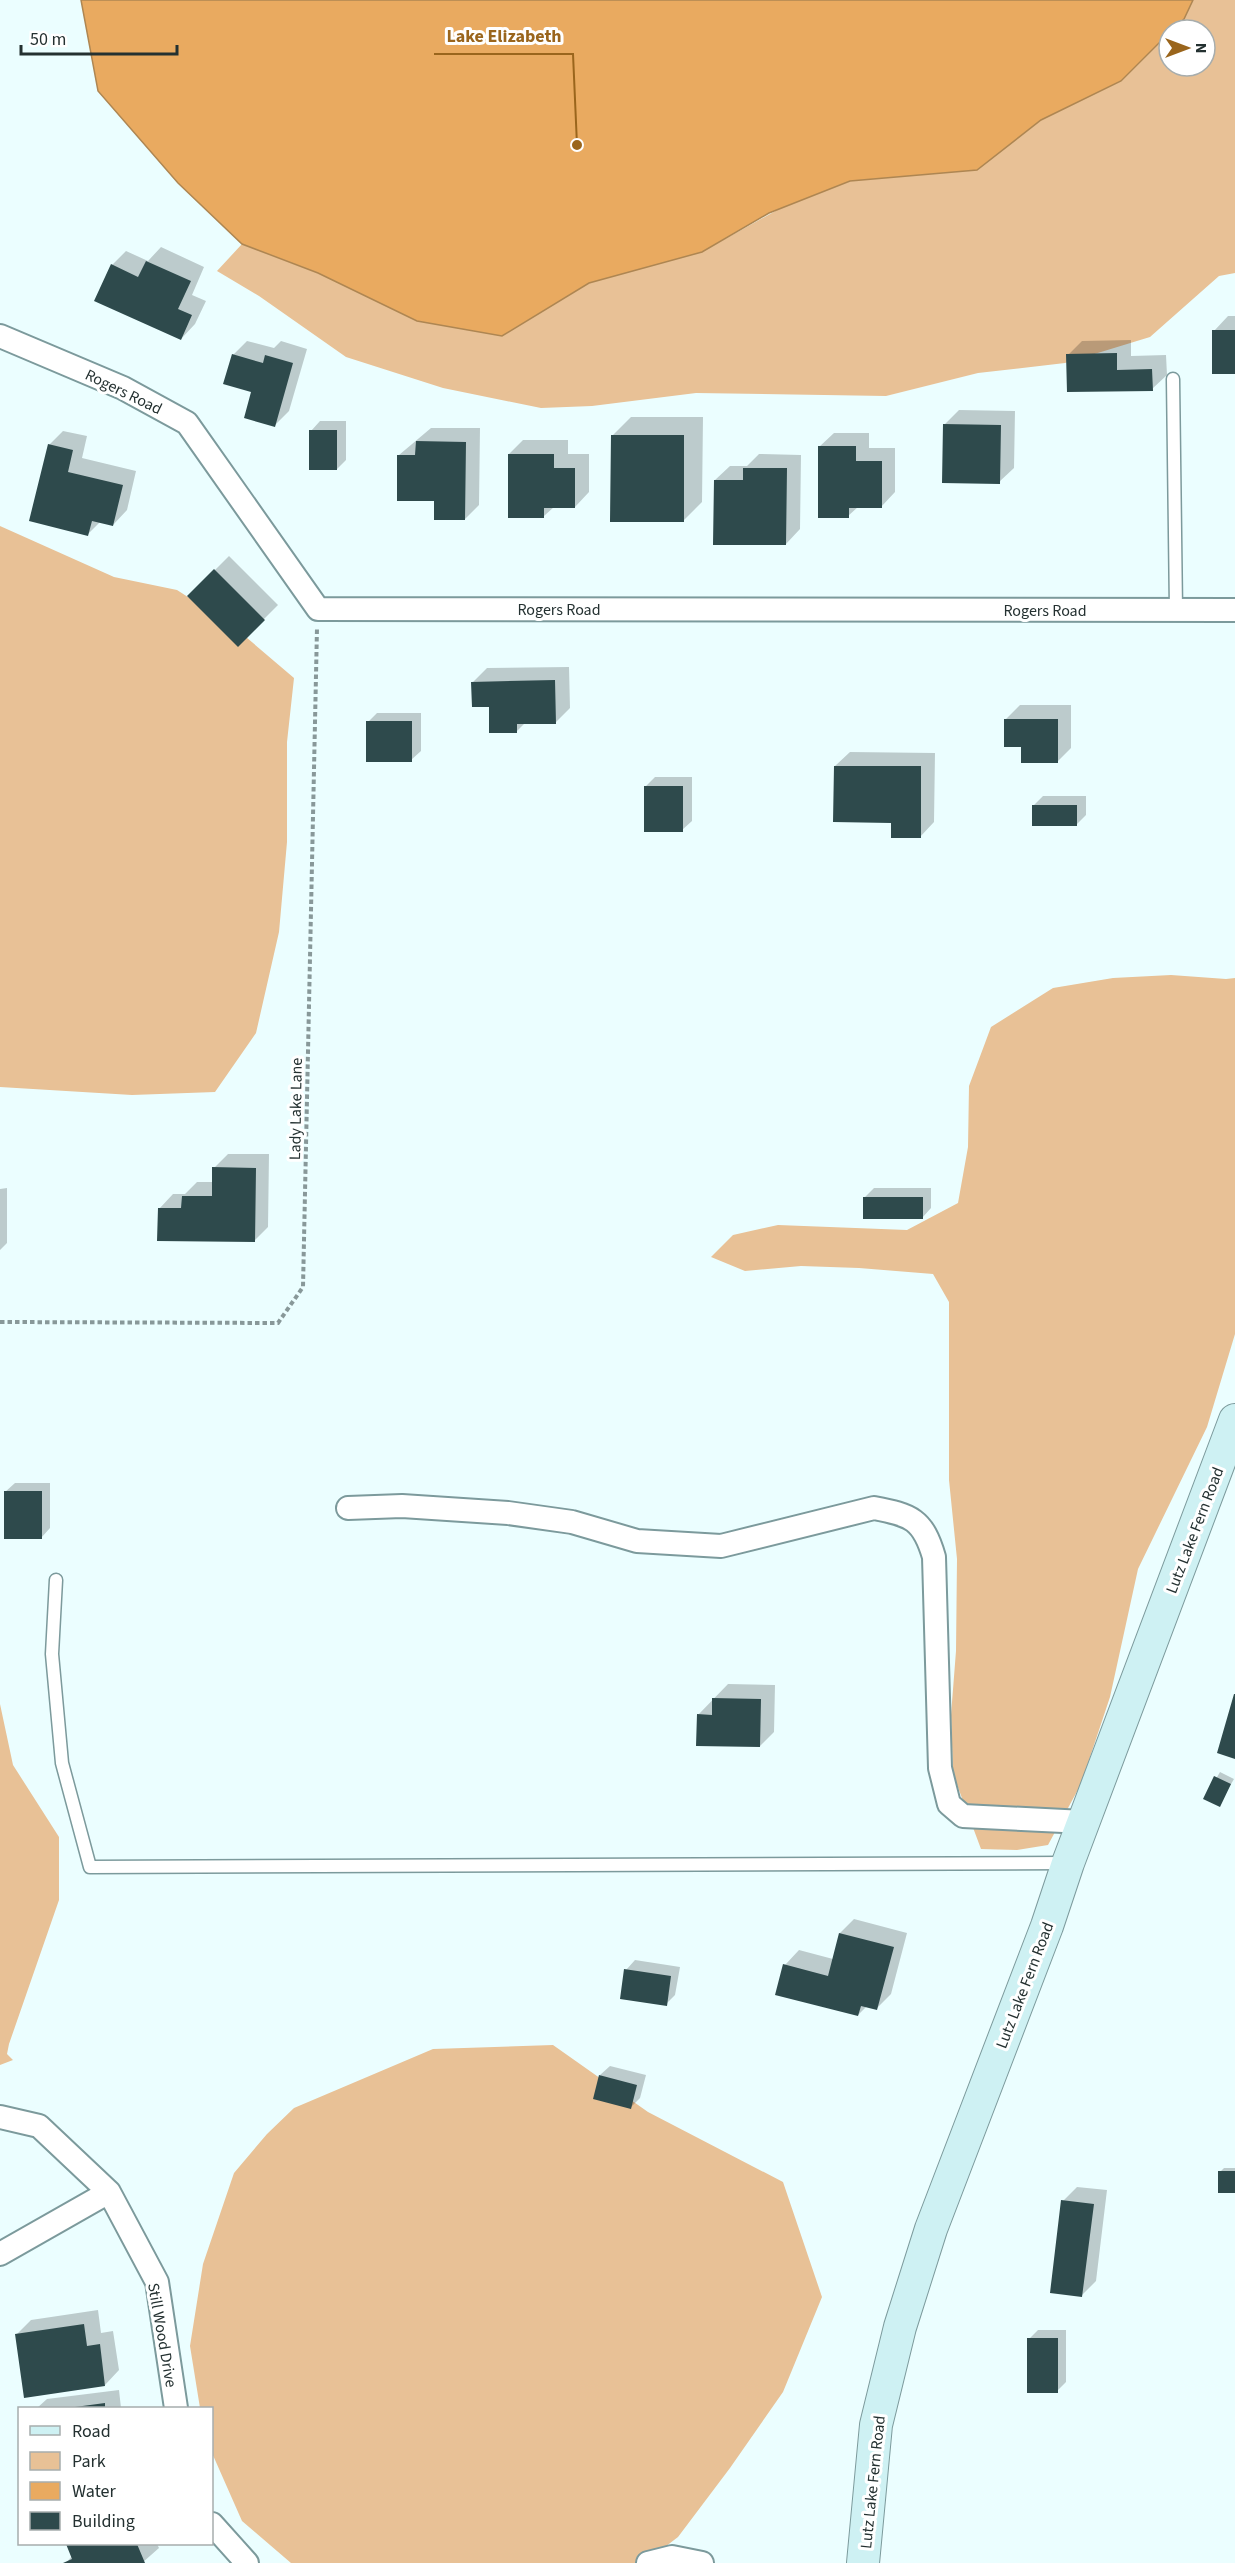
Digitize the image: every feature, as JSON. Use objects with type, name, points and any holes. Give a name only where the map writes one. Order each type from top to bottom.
[{"type":"main road","name":"Lutz Lake Fern Road","points":[[863,2563],[876,2425],[900,2327],[931,2229],[1047,1926],[1068,1863],[1235,1420]]},
{"type":"street","name":"Rogers Road","points":[[0,336],[123,388],[188,423],[318,609],[1235,610]]},
{"type":"street","points":[[348,1508],[402,1506],[508,1513],[572,1522],[638,1540],[721,1546],[874,1508],[897,1513],[916,1522],[928,1536],[934,1557],[940,1768],[949,1804],[963,1816],[1084,1822]]},
{"type":"street","name":"Still Wood Drive","points":[[0,2117],[39,2126],[109,2192],[157,2282],[176,2407]]},
{"type":"street","points":[[0,2254],[109,2192]]},
{"type":"street","points":[[213,2525],[247,2563]]},
{"type":"street","points":[[648,2563],[672,2557],[702,2563]]},
{"type":"lane","points":[[1173,379],[1176,610]]},
{"type":"lane","points":[[56,1580],[52,1654],[62,1763],[90,1867],[1068,1863]]},
{"type":"path","name":"Lady Lake Lane","points":[[0,1322],[278,1323],[303,1287],[318,609]]},
{"type":"green space","points":[[1193,0],[1235,0],[1235,273],[1219,276],[1150,337],[1065,363],[978,373],[886,396],[696,393],[592,406],[541,408],[443,388],[346,357],[259,296],[217,271],[242,244],[318,273],[502,336],[589,283],[709,248],[779,209],[850,181],[977,170],[1041,120],[1121,81],[1157,45],[1157,78],[1217,78],[1217,18],[1184,18]]},
{"type":"green space","points":[[0,526],[114,577],[177,590],[233,626],[294,678],[287,742],[287,842],[279,932],[256,1033],[215,1092],[132,1095],[0,1087]]},
{"type":"green space","points":[[1171,975],[1235,978],[1235,1334],[1207,1427],[1138,1569],[1110,1697],[1081,1784],[1048,1845],[1017,1850],[981,1849],[953,1774],[951,1715],[956,1651],[957,1559],[949,1480],[949,1302],[933,1274],[801,1266],[745,1271],[711,1257],[733,1235],[778,1225],[907,1230],[958,1203],[968,1147],[969,1086],[991,1027],[1053,988],[1113,978]]},
{"type":"green space","points":[[0,1704],[13,1765],[59,1837],[59,1900],[9,2044],[7,2054],[13,2060],[0,2065]]},
{"type":"green space","points":[[553,2045],[648,2112],[783,2182],[822,2297],[783,2392],[678,2537],[644,2563],[291,2563],[242,2521],[213,2455],[213,2407],[200,2407],[190,2346],[203,2264],[234,2173],[267,2134],[294,2108],[433,2049]]},
{"type":"water","points":[[81,0],[1193,0],[1184,18],[1157,18],[1157,45],[1121,81],[1041,120],[977,170],[850,181],[769,213],[702,252],[589,283],[502,336],[417,321],[318,273],[242,244],[178,183],[98,91]]},
{"type":"building","points":[[146,261],[191,281],[178,309],[192,315],[181,340],[94,301],[111,264],[138,277]]},
{"type":"building","points":[[1212,330],[1235,330],[1235,374],[1212,374]]},
{"type":"building","points":[[1117,353],[1117,370],[1152,369],[1153,391],[1067,392],[1066,354]]},
{"type":"building","points":[[232,354],[263,363],[265,355],[293,363],[275,427],[244,418],[251,392],[223,384]]},
{"type":"building","points":[[943,424],[1001,425],[1000,484],[942,483]]},
{"type":"building","points":[[309,430],[337,430],[337,470],[309,470]]},
{"type":"building","points":[[611,435],[684,435],[684,522],[610,522]]},
{"type":"building","points":[[416,441],[466,442],[465,520],[434,520],[434,501],[397,501],[397,455],[415,455]]},
{"type":"building","points":[[48,444],[73,450],[68,472],[123,485],[113,526],[92,521],[88,536],[29,521]]},
{"type":"building","points":[[818,446],[856,446],[856,461],[882,461],[882,508],[849,508],[849,518],[818,518]]},
{"type":"building","points":[[508,454],[554,454],[554,468],[575,468],[575,508],[544,508],[544,518],[508,518]]},
{"type":"building","points":[[743,468],[787,468],[786,545],[713,545],[714,480],[743,480]]},
{"type":"building","points":[[214,569],[265,620],[238,647],[187,596]]},
{"type":"building","points":[[555,680],[556,724],[517,724],[517,733],[489,733],[489,707],[472,707],[471,682]]},
{"type":"building","points":[[1004,719],[1058,719],[1058,763],[1021,763],[1021,747],[1004,747]]},
{"type":"building","points":[[366,721],[412,721],[412,762],[366,762]]},
{"type":"building","points":[[834,766],[921,766],[921,838],[891,838],[891,823],[833,822]]},
{"type":"building","points":[[644,786],[683,786],[683,832],[644,832]]},
{"type":"building","points":[[1032,805],[1077,805],[1077,826],[1032,826]]},
{"type":"building","points":[[212,1167],[256,1168],[255,1242],[157,1241],[158,1208],[181,1208],[182,1196],[212,1196]]},
{"type":"building","points":[[863,1197],[923,1197],[923,1219],[863,1219]]},
{"type":"building","points":[[4,1491],[42,1491],[42,1539],[4,1539]]},
{"type":"building","points":[[1235,1694],[1235,1759],[1217,1753]]},
{"type":"building","points":[[712,1698],[761,1699],[760,1747],[696,1746],[697,1714],[712,1715]]},
{"type":"building","points":[[1214,1776],[1231,1784],[1220,1807],[1203,1799]]},
{"type":"building","points":[[839,1933],[894,1947],[877,2010],[861,2006],[858,2016],[775,1995],[783,1964],[828,1976]]},
{"type":"building","points":[[624,1969],[671,1976],[667,2006],[620,1999]]},
{"type":"building","points":[[599,2075],[637,2085],[631,2109],[593,2099]]},
{"type":"building","points":[[1218,2171],[1235,2171],[1235,2193],[1218,2193]]},
{"type":"building","points":[[1061,2200],[1094,2204],[1082,2297],[1050,2293]]},
{"type":"building","points":[[84,2324],[87,2346],[100,2344],[105,2386],[24,2398],[15,2334]]},
{"type":"building","points":[[1027,2338],[1058,2338],[1058,2393],[1027,2393]]},
{"type":"building","points":[[105,2403],[105,2407],[75,2407]]},
{"type":"building","points":[[66,2545],[137,2545],[145,2563],[63,2563],[72,2559]]},
{"type":"place","name":"Lake Elizabeth","points":[[577,145]]}]
